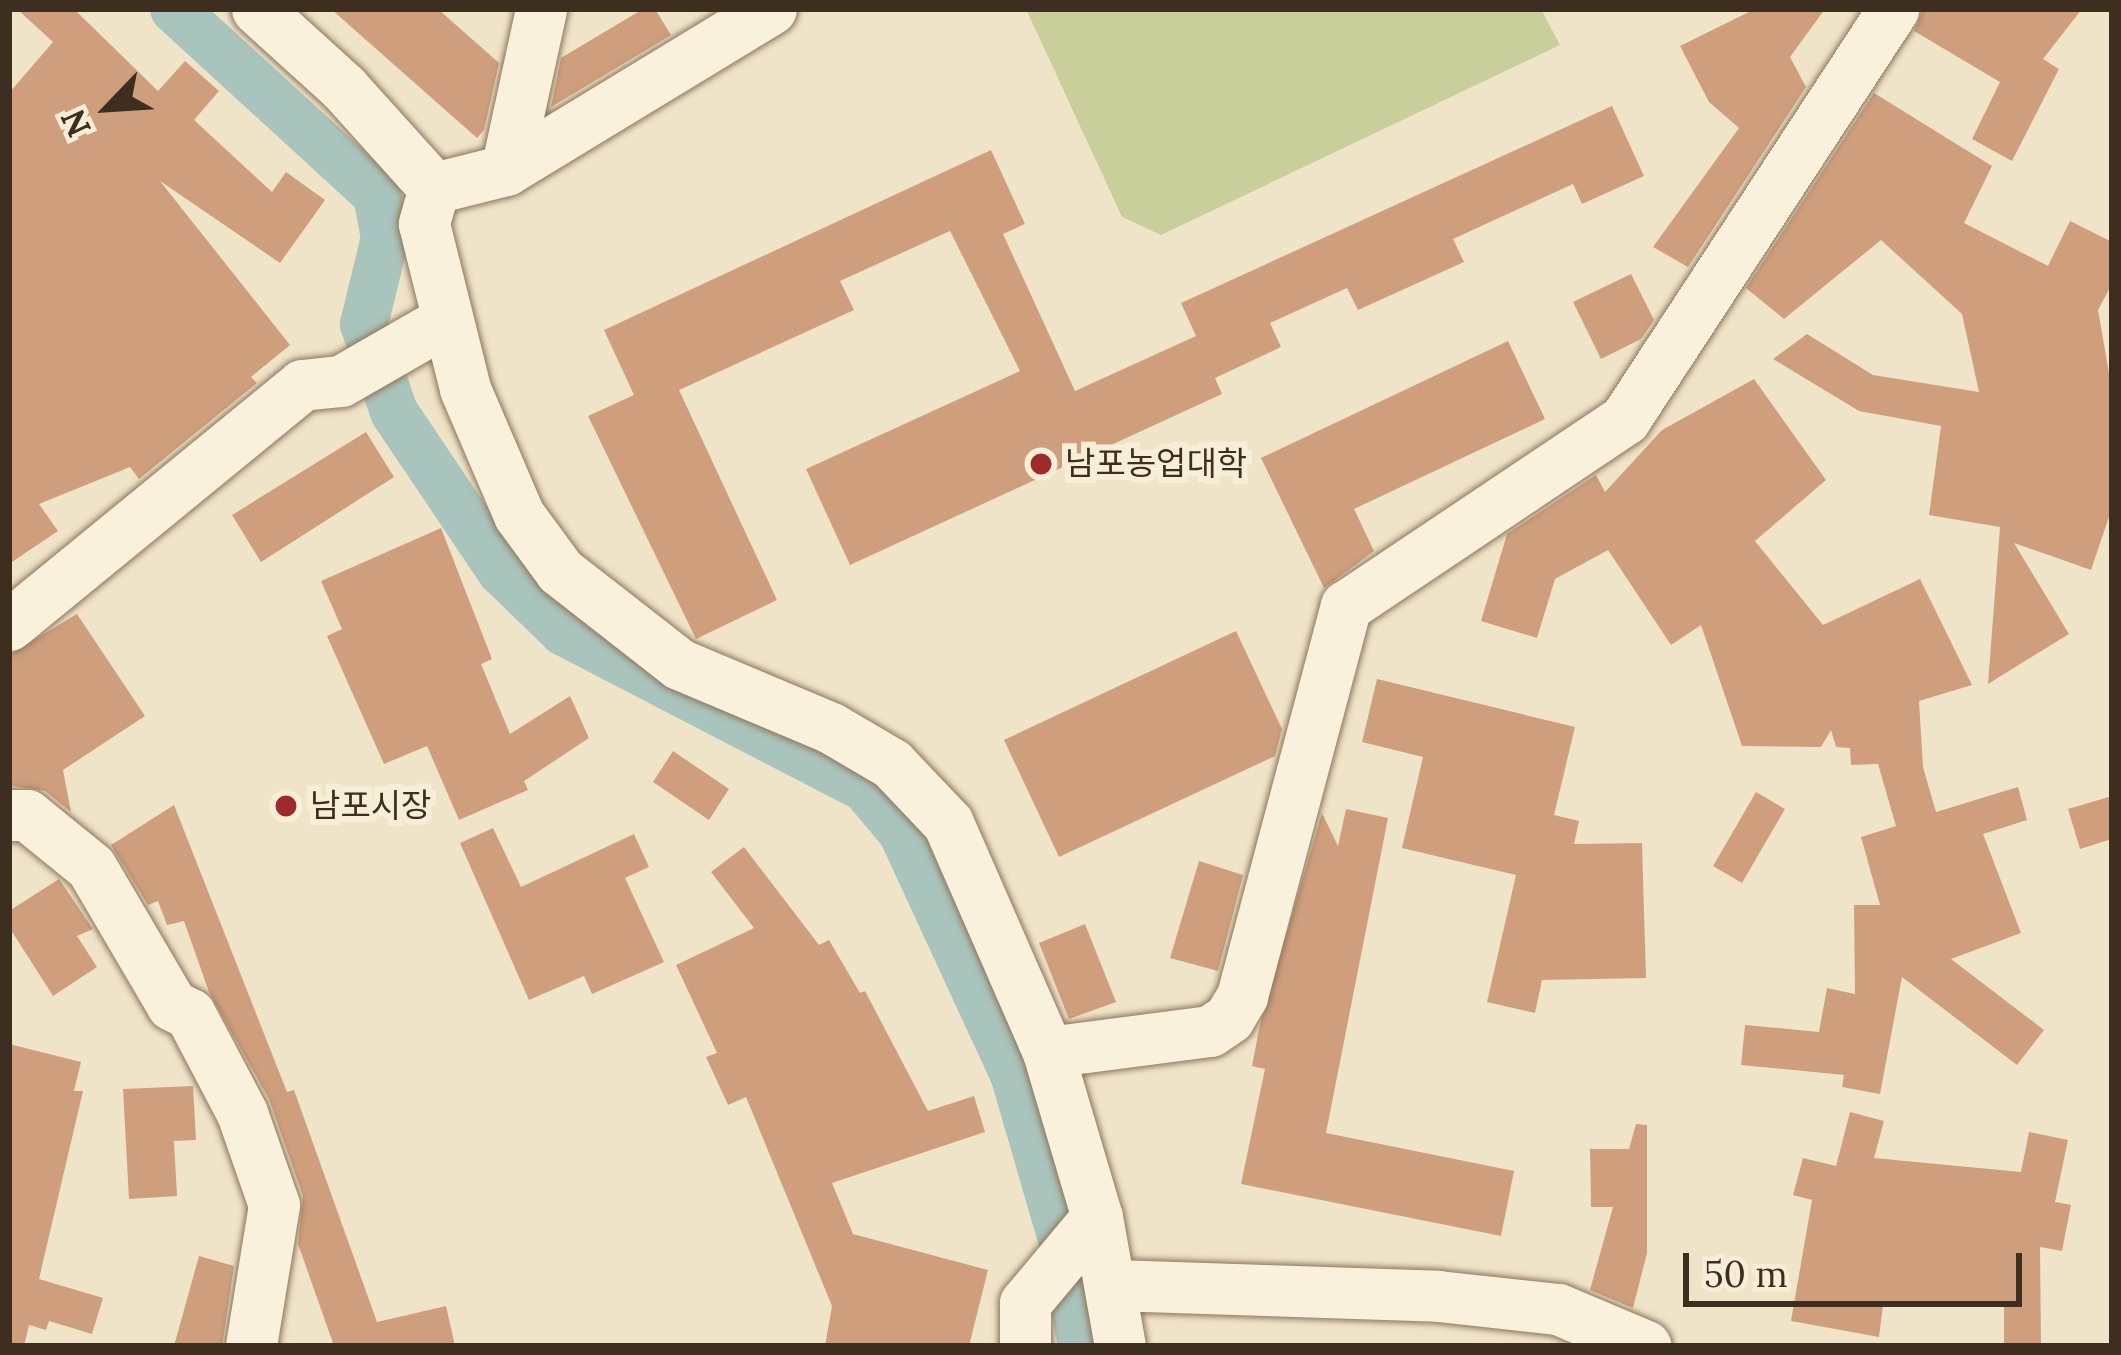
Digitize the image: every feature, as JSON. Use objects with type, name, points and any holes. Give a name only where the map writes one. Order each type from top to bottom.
[{"type":"street","points":[[257,9],[344,88],[434,188]]},
{"type":"street","points":[[506,170],[541,9]]},
{"type":"street","points":[[434,188],[506,170],[771,9]]},
{"type":"street","points":[[1048,1052],[1210,1030],[1228,1018],[1241,996],[1346,606],[1625,418],[1893,9]]},
{"type":"street","points":[[434,188],[424,224],[427,333],[519,515],[560,571],[679,664],[831,728],[892,764],[948,823],[1048,1052],[1090,1226],[1114,1285],[1120,1346]]},
{"type":"street","points":[[9,625],[302,385],[341,381],[427,333]]},
{"type":"street","points":[[9,815],[27,815],[91,867],[172,1005],[190,1014],[242,1113],[274,1205],[250,1346]]},
{"type":"street","points":[[1024,1346],[1025,1303],[1090,1226]]},
{"type":"street","points":[[1114,1285],[1438,1296],[1558,1310],[1646,1346]]},
{"type":"green space","points":[[1026,9],[1541,9],[1560,45],[1161,235],[1122,217]]},
{"type":"building","points":[[17,9],[74,9],[158,91],[185,61],[219,91],[194,120],[272,192],[286,172],[325,200],[280,263],[160,181],[290,345],[251,377],[257,383],[139,479],[130,467],[39,504],[58,531],[9,564],[9,93],[53,42]]},
{"type":"building","points":[[331,9],[438,9],[499,63],[484,130],[477,138]]},
{"type":"building","points":[[643,9],[655,9],[671,35],[551,107],[561,58]]},
{"type":"building","points":[[1755,9],[1825,9],[1790,57],[1806,87],[1688,267],[1653,247],[1739,128],[1709,102],[1680,46]]},
{"type":"building","points":[[1923,9],[2082,9],[2043,59],[2059,69],[2012,161],[1972,139],[2000,82],[1914,31]]},
{"type":"building","points":[[1874,93],[1992,166],[1964,223],[2048,266],[2070,221],[2112,242],[2112,284],[2098,310],[2112,390],[2112,508],[2091,570],[2014,543],[2069,634],[1988,684],[2000,527],[1929,515],[1941,426],[1859,411],[1773,359],[1807,334],[1873,375],[1979,392],[1962,314],[1881,240],[1784,319],[1746,288]]},
{"type":"building","points":[[1612,106],[1644,176],[1582,204],[1573,184],[1453,239],[1464,262],[1358,310],[1347,288],[1270,323],[1281,347],[1215,378],[1222,394],[850,565],[806,469],[1020,371],[950,231],[840,281],[854,310],[679,390],[777,600],[696,639],[588,416],[634,395],[604,330],[991,150],[1025,224],[1003,234],[1075,391],[1196,336],[1181,303]]},
{"type":"building","points":[[1631,274],[1654,320],[1641,339],[1601,359],[1573,302]]},
{"type":"building","points":[[1508,341],[1545,419],[1354,509],[1374,551],[1324,588],[1261,458]]},
{"type":"building","points":[[1754,379],[1826,480],[1755,541],[1823,625],[1920,579],[1972,685],[1919,701],[1923,767],[1936,812],[2018,787],[2027,820],[1983,834],[2021,933],[1951,959],[2044,1030],[2017,1065],[1902,977],[1880,1094],[1842,1087],[1844,1075],[1741,1065],[1745,1025],[1819,1032],[1827,988],[1855,994],[1854,905],[1880,905],[1861,837],[1896,826],[1878,764],[1851,765],[1850,748],[1836,747],[1831,730],[1821,747],[1742,746],[1701,625],[1671,645],[1608,550],[1555,579],[1537,638],[1481,621],[1507,534],[1596,475],[1605,492],[1662,430]]},
{"type":"building","points":[[366,432],[394,477],[261,562],[232,515]]},
{"type":"building","points":[[441,528],[492,659],[481,664],[510,734],[570,696],[589,738],[524,781],[528,790],[459,820],[427,746],[384,764],[327,636],[342,629],[321,581]]},
{"type":"building","points":[[77,614],[145,716],[63,770],[71,812],[45,791],[9,785],[9,655]]},
{"type":"building","points":[[1236,631],[1282,729],[1275,756],[1059,857],[1004,740]]},
{"type":"building","points":[[1377,679],[1575,727],[1554,815],[1579,821],[1574,844],[1642,843],[1646,978],[1542,980],[1535,1013],[1487,1002],[1516,875],[1402,848],[1423,757],[1362,742]]},
{"type":"building","points":[[673,751],[729,789],[709,820],[653,782]]},
{"type":"building","points":[[1756,792],[1785,809],[1742,883],[1713,866]]},
{"type":"building","points":[[2112,796],[2112,839],[2080,849],[2068,809]]},
{"type":"building","points":[[174,805],[287,1092],[294,1090],[377,1322],[446,1306],[455,1346],[334,1346],[298,1244],[303,1196],[269,1099],[209,992],[184,921],[167,925],[158,901],[148,905],[111,845]]},
{"type":"building","points":[[1346,809],[1388,818],[1326,1133],[1514,1171],[1501,1236],[1241,1184],[1265,1069],[1252,1066],[1260,1024],[1322,813],[1338,846]]},
{"type":"building","points":[[493,828],[521,887],[634,834],[649,867],[625,878],[664,962],[592,994],[584,976],[529,1000],[460,843]]},
{"type":"building","points":[[744,847],[819,945],[829,940],[860,993],[865,991],[928,1111],[974,1096],[985,1132],[832,1183],[853,1234],[988,1270],[969,1346],[825,1346],[832,1306],[746,1097],[728,1105],[706,1057],[717,1053],[676,965],[754,928],[711,872]]},
{"type":"building","points":[[1199,861],[1243,875],[1218,971],[1170,958]]},
{"type":"building","points":[[59,879],[93,929],[77,936],[97,967],[53,996],[9,927],[9,911]]},
{"type":"building","points":[[1085,924],[1116,1002],[1069,1019],[1039,943]]},
{"type":"building","points":[[9,1044],[81,1062],[74,1091],[83,1091],[39,1279],[103,1298],[92,1334],[49,1321],[46,1330],[29,1325],[24,1346],[9,1345]]},
{"type":"building","points":[[193,1086],[196,1140],[174,1141],[177,1196],[129,1199],[123,1089]]},
{"type":"building","points":[[1850,1112],[1884,1121],[1874,1158],[2021,1172],[2029,1132],[2068,1140],[2055,1202],[2071,1205],[2062,1251],[2040,1247],[2041,1346],[2004,1346],[2004,1305],[1883,1305],[1879,1337],[1791,1321],[1812,1200],[1793,1195],[1803,1158],[1836,1166]]},
{"type":"building","points":[[1636,1124],[1647,1125],[1647,1253],[1633,1308],[1590,1290],[1613,1207],[1591,1207],[1590,1149],[1629,1149]]},
{"type":"building","points":[[199,1256],[234,1266],[222,1346],[174,1346]]},
{"type":"waterway","points":[[174,9],[377,195],[385,238],[364,324],[394,412],[501,571],[564,632],[865,788],[902,832],[1014,1074],[1065,1250],[1082,1346]]},
{"type":"place","name":"남포농업대학","points":[[1041,464]]},
{"type":"place","name":"남포시장","points":[[286,806]]}]
